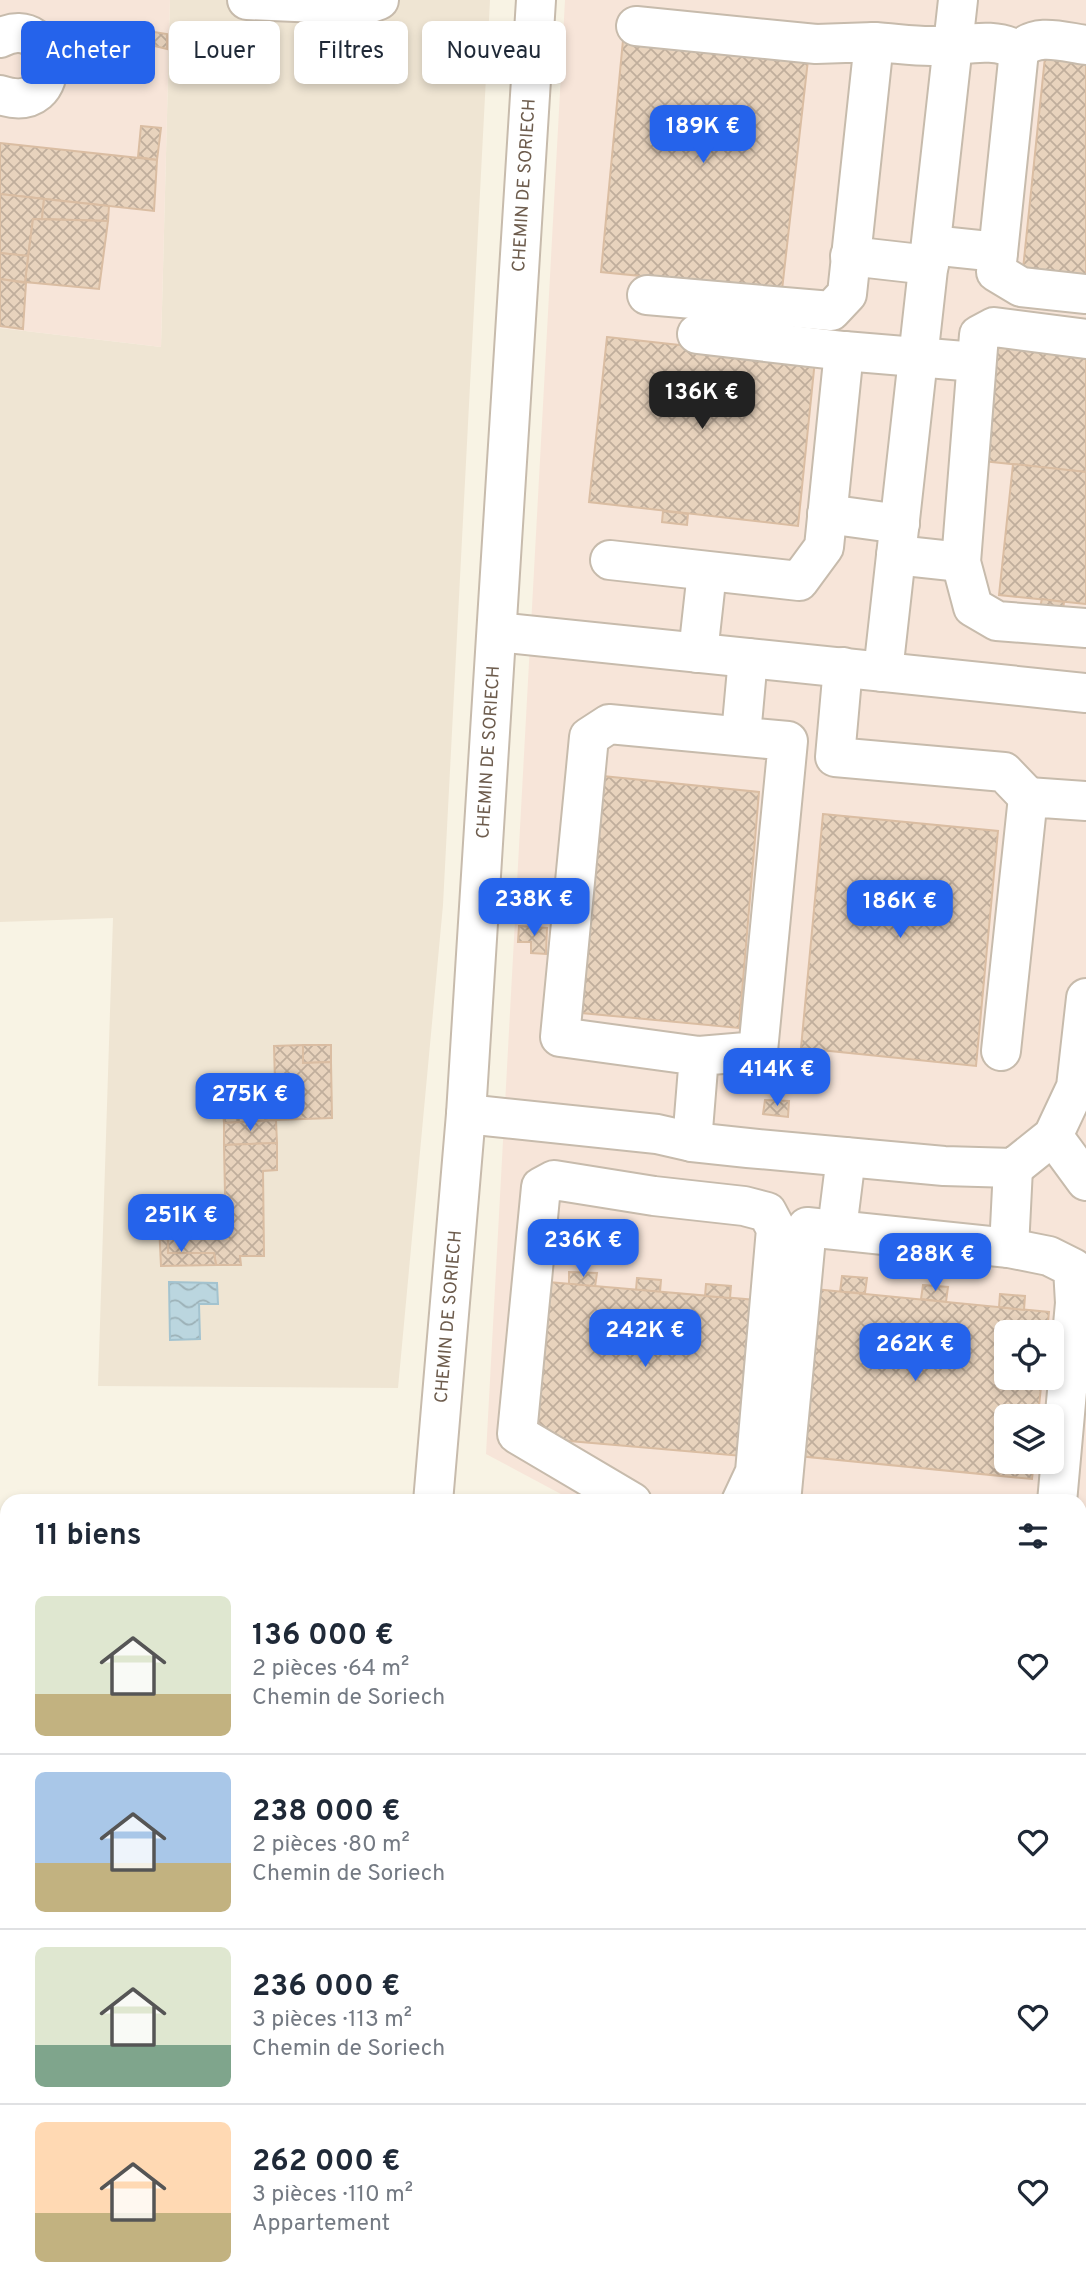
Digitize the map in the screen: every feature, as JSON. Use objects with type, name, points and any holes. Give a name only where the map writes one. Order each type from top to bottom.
[{"type":"street","points":[[247,0],[365,5],[379,0]]},
{"type":"street","name":"CHEMIN DE SORIECH","points":[[434,1494],[466,1114],[536,0]]},
{"type":"street","points":[[883,672],[958,0]]},
{"type":"street","points":[[636,26],[816,44],[874,42],[953,46],[983,41],[1008,45],[1019,51]]},
{"type":"street","points":[[0,38],[19,34],[32,37],[48,57],[49,69],[45,82],[26,98],[0,94]]},
{"type":"street","points":[[1086,46],[1038,39],[1026,43],[1019,51],[996,272],[1021,287],[1086,294]]},
{"type":"street","points":[[647,295],[831,312],[847,295],[874,42]]},
{"type":"street","points":[[850,256],[998,252]]},
{"type":"street","points":[[1086,339],[994,327],[979,335],[961,562],[973,607],[997,621],[1086,628]]},
{"type":"street","points":[[697,334],[844,351],[976,362]]},
{"type":"street","points":[[610,560],[799,581],[824,547],[844,351]]},
{"type":"street","points":[[827,514],[961,562]]},
{"type":"street","points":[[698,653],[708,572]]},
{"type":"street","points":[[497,632],[1086,693]]},
{"type":"street","points":[[741,735],[747,658]]},
{"type":"street","points":[[843,667],[835,757],[1004,772],[1028,797],[1086,801]]},
{"type":"street","points":[[610,724],[788,741],[758,1051],[699,1056],[560,1037],[589,737],[610,724]]},
{"type":"street","points":[[1002,1051],[1028,797]]},
{"type":"street","points":[[466,1114],[748,1149],[944,1166],[1013,1168],[1053,1136],[1076,1087],[1086,998]]},
{"type":"street","points":[[654,1196],[699,1056]]},
{"type":"street","points":[[1053,1136],[1086,1181]]},
{"type":"street","points":[[744,1206],[748,1149]]},
{"type":"street","points":[[837,1229],[846,1157]]},
{"type":"street","points":[[1009,1248],[1013,1168]]},
{"type":"street","points":[[618,1494],[517,1434],[541,1187],[554,1180],[654,1196],[744,1206],[767,1212],[776,1228],[755,1472],[745,1494]]},
{"type":"street","points":[[782,1494],[807,1227],[1009,1248],[1049,1256],[1073,1268],[1075,1303],[1058,1494]]},
{"type":"shaded area","points":[[0,0],[170,0],[161,347],[0,328]]},
{"type":"shaded area","points":[[170,0],[490,0],[489,21],[422,21],[422,84],[486,84],[443,905],[398,1388],[98,1386],[113,918],[0,922],[0,328],[161,347],[169,39],[169,84],[280,84],[280,21],[169,21]]},
{"type":"shaded area","points":[[565,0],[1086,0],[1086,1494],[561,1494],[486,1454],[560,84],[566,84]]},
{"type":"water","points":[[169,1282],[217,1283],[218,1304],[199,1304],[200,1339],[170,1340]]},
{"type":"building","points":[[155,32],[167,34],[167,49],[155,46]]},
{"type":"building","points":[[623,40],[808,60],[782,290],[601,272]]},
{"type":"building","points":[[1045,57],[1086,61],[1086,275],[1023,269]]},
{"type":"building","points":[[141,126],[161,128],[157,160],[138,157]]},
{"type":"building","points":[[0,143],[157,160],[154,211],[0,194]]},
{"type":"building","points":[[0,194],[44,199],[42,219],[33,219],[28,256],[0,253]]},
{"type":"building","points":[[44,199],[109,206],[108,221],[42,219]]},
{"type":"building","points":[[33,219],[108,221],[99,289],[25,282]]},
{"type":"building","points":[[0,253],[28,256],[25,282],[0,279]]},
{"type":"building","points":[[0,279],[26,283],[23,329],[0,326]]},
{"type":"building","points":[[607,337],[815,360],[798,526],[589,502]]},
{"type":"building","points":[[996,344],[1086,353],[1086,472],[983,461]]},
{"type":"building","points":[[1013,464],[1086,472],[1086,604],[999,595]]},
{"type":"building","points":[[663,511],[688,514],[687,525],[662,522]]},
{"type":"building","points":[[1042,599],[1064,602],[1063,610],[1040,607]]},
{"type":"building","points":[[593,775],[759,792],[739,1028],[571,1012]]},
{"type":"building","points":[[823,814],[998,831],[976,1066],[801,1048]]},
{"type":"building","points":[[519,926],[547,928],[546,954],[531,953],[531,942],[518,942]]},
{"type":"building","points":[[303,1045],[331,1045],[331,1062],[303,1063]]},
{"type":"building","points":[[303,1045],[303,1063],[331,1062],[332,1118],[276,1120],[274,1046]]},
{"type":"building","points":[[276,1095],[276,1120],[224,1123],[222,1096]]},
{"type":"building","points":[[765,1100],[789,1101],[788,1117],[763,1114]]},
{"type":"building","points":[[276,1120],[277,1143],[224,1145],[224,1123]]},
{"type":"building","points":[[277,1143],[277,1170],[263,1171],[264,1256],[240,1256],[241,1265],[216,1265],[214,1253],[168,1253],[168,1195],[225,1195],[224,1145]]},
{"type":"building","points":[[159,1224],[168,1225],[168,1253],[214,1253],[216,1265],[161,1266]]},
{"type":"building","points":[[569,1272],[597,1273],[595,1287],[569,1284]]},
{"type":"building","points":[[842,1276],[867,1278],[865,1293],[840,1292]]},
{"type":"building","points":[[637,1278],[661,1280],[660,1292],[636,1290]]},
{"type":"building","points":[[548,1282],[756,1300],[742,1456],[535,1438]]},
{"type":"building","points":[[706,1284],[731,1286],[730,1298],[705,1296]]},
{"type":"building","points":[[923,1285],[948,1287],[946,1302],[921,1299]]},
{"type":"building","points":[[814,1289],[1049,1312],[1048,1320],[994,1320],[994,1390],[1041,1390],[1039,1404],[994,1404],[994,1474],[1033,1474],[1032,1479],[798,1456]]},
{"type":"building","points":[[1000,1294],[1025,1296],[1024,1310],[999,1307]]}]
